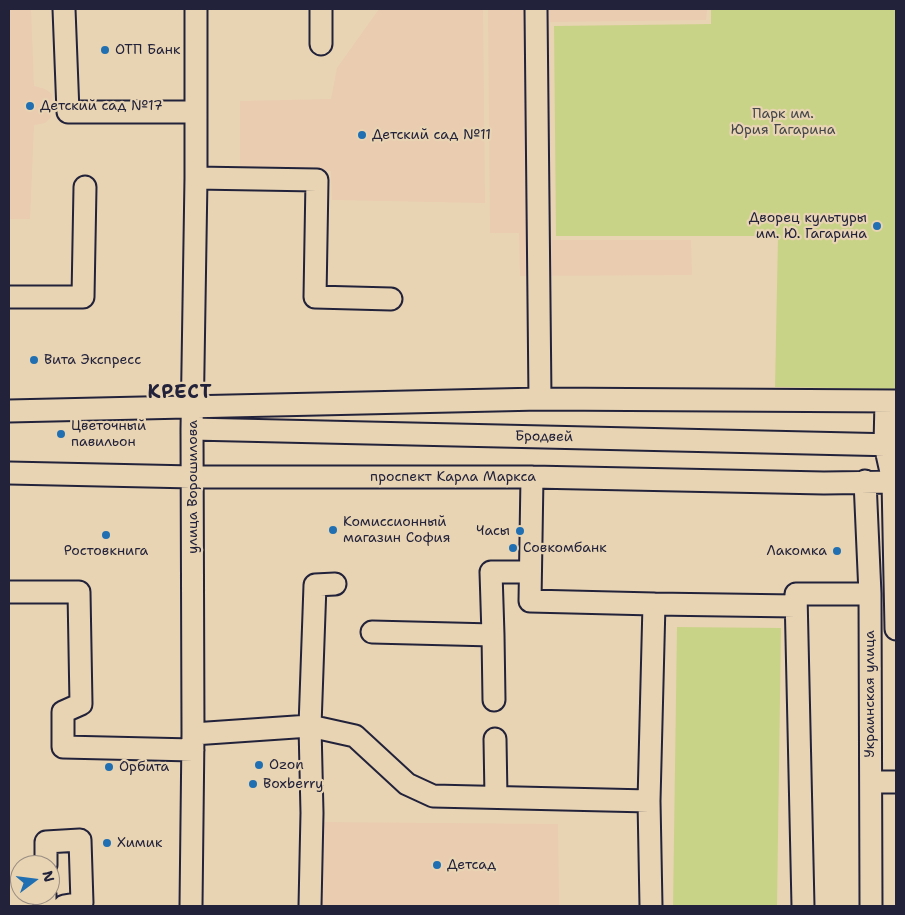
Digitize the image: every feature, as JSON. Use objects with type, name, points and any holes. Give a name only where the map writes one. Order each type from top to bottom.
[{"type":"street","points":[[64,9],[68,112],[196,112]]},
{"type":"street","name":"улица Ворошилова","points":[[191,906],[193,742],[192,429],[196,178],[196,9]]},
{"type":"street","points":[[321,9],[321,44]]},
{"type":"street","points":[[536,9],[540,399]]},
{"type":"street","points":[[196,178],[316,180],[316,297],[391,299]]},
{"type":"street","points":[[9,297],[84,297],[85,187]]},
{"type":"street","points":[[9,411],[540,399],[891,401],[891,445],[895,482],[896,629]]},
{"type":"street","name":"Бродвей","points":[[192,429],[891,445]]},
{"type":"street","name":"проспект Карла Маркса","points":[[9,473],[193,477],[532,477],[824,483],[895,482]]},
{"type":"street","points":[[532,477],[530,601],[796,606]]},
{"type":"street","name":"Украинская улица","points":[[865,481],[870,594],[871,906]]},
{"type":"street","points":[[494,700],[491,572],[530,572]]},
{"type":"street","points":[[310,906],[310,726],[315,585],[335,584]]},
{"type":"street","points":[[9,592],[79,592],[82,704],[63,712],[62,747],[193,742],[310,726],[355,736],[407,784],[433,796],[649,801]]},
{"type":"street","points":[[803,906],[796,594],[870,594]]},
{"type":"street","points":[[651,906],[649,801],[654,604]]},
{"type":"street","points":[[372,632],[493,635]]},
{"type":"street","points":[[495,739],[496,797]]},
{"type":"street","points":[[871,782],[896,782]]},
{"type":"street","points":[[46,855],[46,842],[80,840],[82,903],[64,906]]},
{"type":"shaded area","name":"Детский сад №17","points":[[9,9],[31,9],[34,86],[45,89],[52,94],[51,117],[45,123],[34,125],[30,219],[9,219]]},
{"type":"shaded area","name":"Детский сад №11","points":[[379,9],[483,9],[485,203],[332,200],[331,171],[240,169],[240,101],[331,99],[337,68]]},
{"type":"shaded area","points":[[488,9],[707,9],[706,20],[550,22],[551,240],[691,240],[692,275],[520,276],[519,233],[490,233]]},
{"type":"shaded area","name":"Детсад","points":[[316,822],[558,824],[559,906],[316,906]]},
{"type":"green space","name":"Парк им. Юрия Гагарина","points":[[711,9],[896,9],[896,389],[775,387],[778,236],[556,236],[554,26],[711,24]]},
{"type":"green space","points":[[677,627],[781,628],[777,906],[673,906]]},
{"type":"place","name":"ОТП Банк","points":[[105,50]]},
{"type":"place","name":"Детский сад №17","points":[[30,106]]},
{"type":"place","name":"Детский сад №11","points":[[362,135]]},
{"type":"place","name":"Дворец культуры им. Ю. Гагарина","points":[[877,226]]},
{"type":"place","name":"Вита Экспресс","points":[[34,360]]},
{"type":"place","name":"Цветочный павильон","points":[[61,434]]},
{"type":"place","name":"Комиссионный магазин София","points":[[333,530]]},
{"type":"place","name":"Часы","points":[[520,531]]},
{"type":"place","name":"Ростовкнига","points":[[106,535]]},
{"type":"place","name":"Совкомбанк","points":[[513,548]]},
{"type":"place","name":"Лакомка","points":[[837,551]]},
{"type":"place","name":"Ozon","points":[[259,765]]},
{"type":"place","name":"Орбита","points":[[109,767]]},
{"type":"place","name":"Boxberry","points":[[253,784]]},
{"type":"place","name":"Химик","points":[[107,843]]},
{"type":"place","name":"Детсад","points":[[437,865]]},
{"type":"district","name":"КРЕСТ","points":[[180,393]]}]
